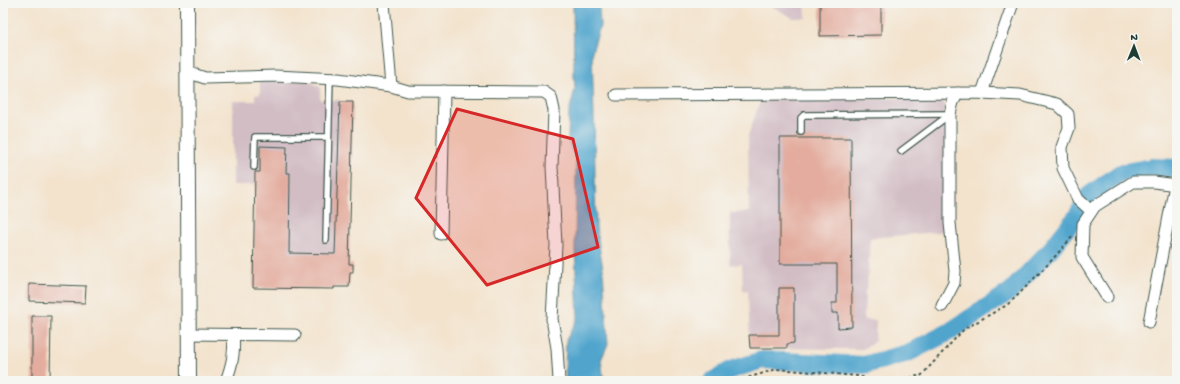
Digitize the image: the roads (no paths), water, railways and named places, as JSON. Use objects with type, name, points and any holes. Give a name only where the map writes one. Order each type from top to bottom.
[{"type":"street","points":[[187,3],[189,381]]},
{"type":"street","points":[[384,3],[391,86]]},
{"type":"street","points":[[982,93],[1013,3]]},
{"type":"street","points":[[187,72],[206,78],[275,76],[330,79],[391,86],[408,91],[544,92],[551,97],[554,110],[552,167],[556,245],[552,319],[557,348],[559,381]]},
{"type":"street","points":[[441,234],[444,91]]},
{"type":"street","points":[[942,306],[954,283],[955,271],[950,222],[950,114],[953,102],[958,93]]},
{"type":"street","points":[[616,95],[982,93],[1020,95],[1057,104],[1068,114],[1069,128],[1062,147],[1063,168],[1078,199],[1090,209]]},
{"type":"street","points":[[1108,297],[1082,258],[1083,224],[1090,209],[1133,182],[1154,182],[1176,185],[1149,322]]},
{"type":"street","points":[[188,334],[295,335]]},
{"type":"street","points":[[226,381],[231,366],[234,347],[232,335]]},
{"type":"lane","points":[[326,240],[330,79]]},
{"type":"lane","points":[[801,132],[801,118],[804,115],[950,114]]},
{"type":"lane","points":[[901,151],[950,114]]},
{"type":"lane","points":[[254,166],[255,137],[328,138]]},
{"type":"water","points":[[573,3],[599,3],[600,26],[592,52],[596,228],[603,269],[608,344],[601,360],[604,381],[566,381],[566,340],[578,318],[575,249],[576,160],[568,140],[569,112],[575,89]]},
{"type":"waterway","points":[[712,381],[731,370],[762,360],[864,365],[908,353],[949,332],[1011,291],[1050,250],[1077,216],[1089,195],[1120,173],[1152,167],[1177,168]]}]
